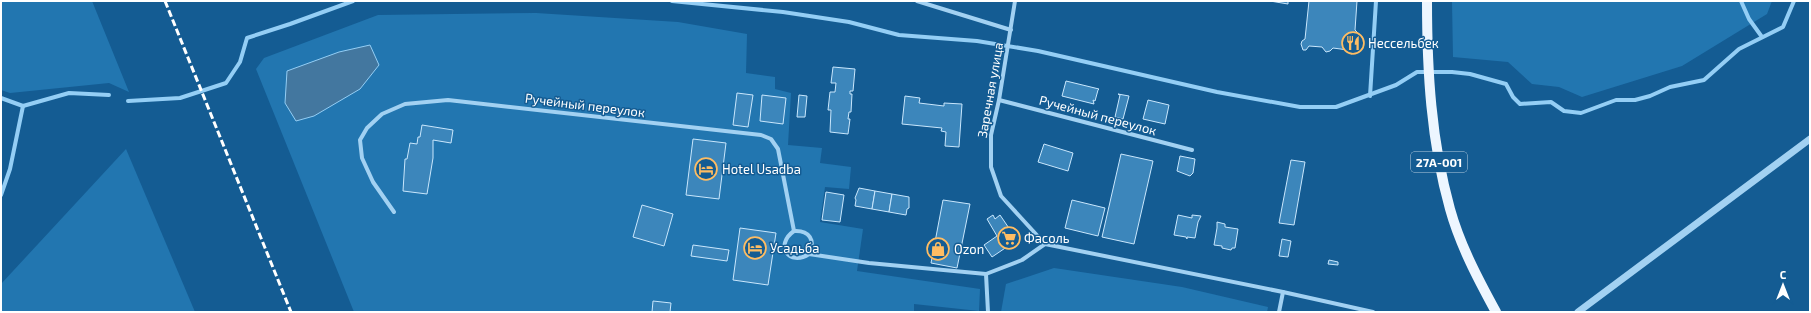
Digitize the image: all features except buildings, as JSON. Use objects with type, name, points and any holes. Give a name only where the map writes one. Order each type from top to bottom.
[{"type":"main road","name":"27А-001","points":[[1427,1],[1427,65],[1434,138],[1450,210],[1475,274],[1496,312]]},
{"type":"street","points":[[917,1],[1011,30]]},
{"type":"street","name":"Заречная улица","points":[[1015,1],[999,100],[991,135],[991,167],[1001,196],[1045,244]]},
{"type":"street","name":"Ручейный переулок","points":[[394,212],[373,182],[362,158],[360,140],[367,128],[382,114],[404,104],[448,100],[760,135],[771,139],[778,149],[794,231]]},
{"type":"street","name":"Ручейный переулок","points":[[999,100],[1192,150]]},
{"type":"street","points":[[1578,312],[1810,139]]},
{"type":"street","points":[[801,230],[808,234],[812,240],[813,247],[809,254],[802,259],[793,258],[786,253],[783,244],[786,236],[794,231],[801,230]]},
{"type":"street","points":[[809,254],[869,263],[986,274],[1022,260],[1045,244],[1283,292],[1373,312]]},
{"type":"street","points":[[986,274],[988,312]]},
{"type":"street","points":[[1280,312],[1283,292]]},
{"type":"shaded area","points":[[1,1],[92,1],[129,92],[109,83],[10,93],[1,90]]},
{"type":"shaded area","points":[[1452,1],[1772,1],[1767,14],[1682,66],[1582,97],[1559,87],[1532,84],[1508,62],[1453,57]]},
{"type":"shaded area","name":"Усадьба","points":[[536,13],[678,22],[747,34],[746,73],[775,77],[775,89],[791,93],[788,145],[822,148],[820,163],[851,167],[849,189],[825,187],[820,222],[863,229],[857,271],[980,289],[979,311],[914,304],[914,312],[354,312],[256,69],[264,58],[378,15]]},
{"type":"shaded area","points":[[370,45],[379,65],[360,89],[314,116],[296,121],[285,103],[287,71],[339,52]]},
{"type":"shaded area","points":[[126,149],[195,312],[1,312],[1,284]]},
{"type":"shaded area","points":[[1054,268],[1182,287],[1268,307],[1267,312],[1001,312],[1006,284]]},
{"type":"waterway","points":[[128,101],[180,98],[226,83],[240,62],[247,38],[353,1]]},
{"type":"waterway","points":[[672,1],[783,12],[849,22],[899,35],[977,41],[1038,51],[1217,92],[1300,107],[1336,107],[1396,85],[1417,72],[1452,72],[1470,74],[1506,84],[1513,97],[1520,104],[1551,102],[1564,111],[1581,113],[1616,100],[1635,100],[1650,96],[1670,87],[1704,80],[1739,49],[1783,27],[1794,1]]},
{"type":"waterway","points":[[1370,96],[1376,1]]},
{"type":"waterway","points":[[1741,1],[1749,19],[1762,37]]},
{"type":"waterway","points":[[1,98],[23,106],[69,93],[109,95]]},
{"type":"waterway","points":[[1,195],[10,169],[23,106]]},
{"type":"railway","points":[[165,1],[291,312]]},
{"type":"place","name":"Нессельбек","points":[[1353,43]]},
{"type":"place","name":"Hotel Usadba","points":[[706,169]]},
{"type":"place","name":"Фасоль","points":[[1009,238]]},
{"type":"place","name":"Усадьба","points":[[755,248]]},
{"type":"place","name":"Ozon","points":[[938,249]]}]
